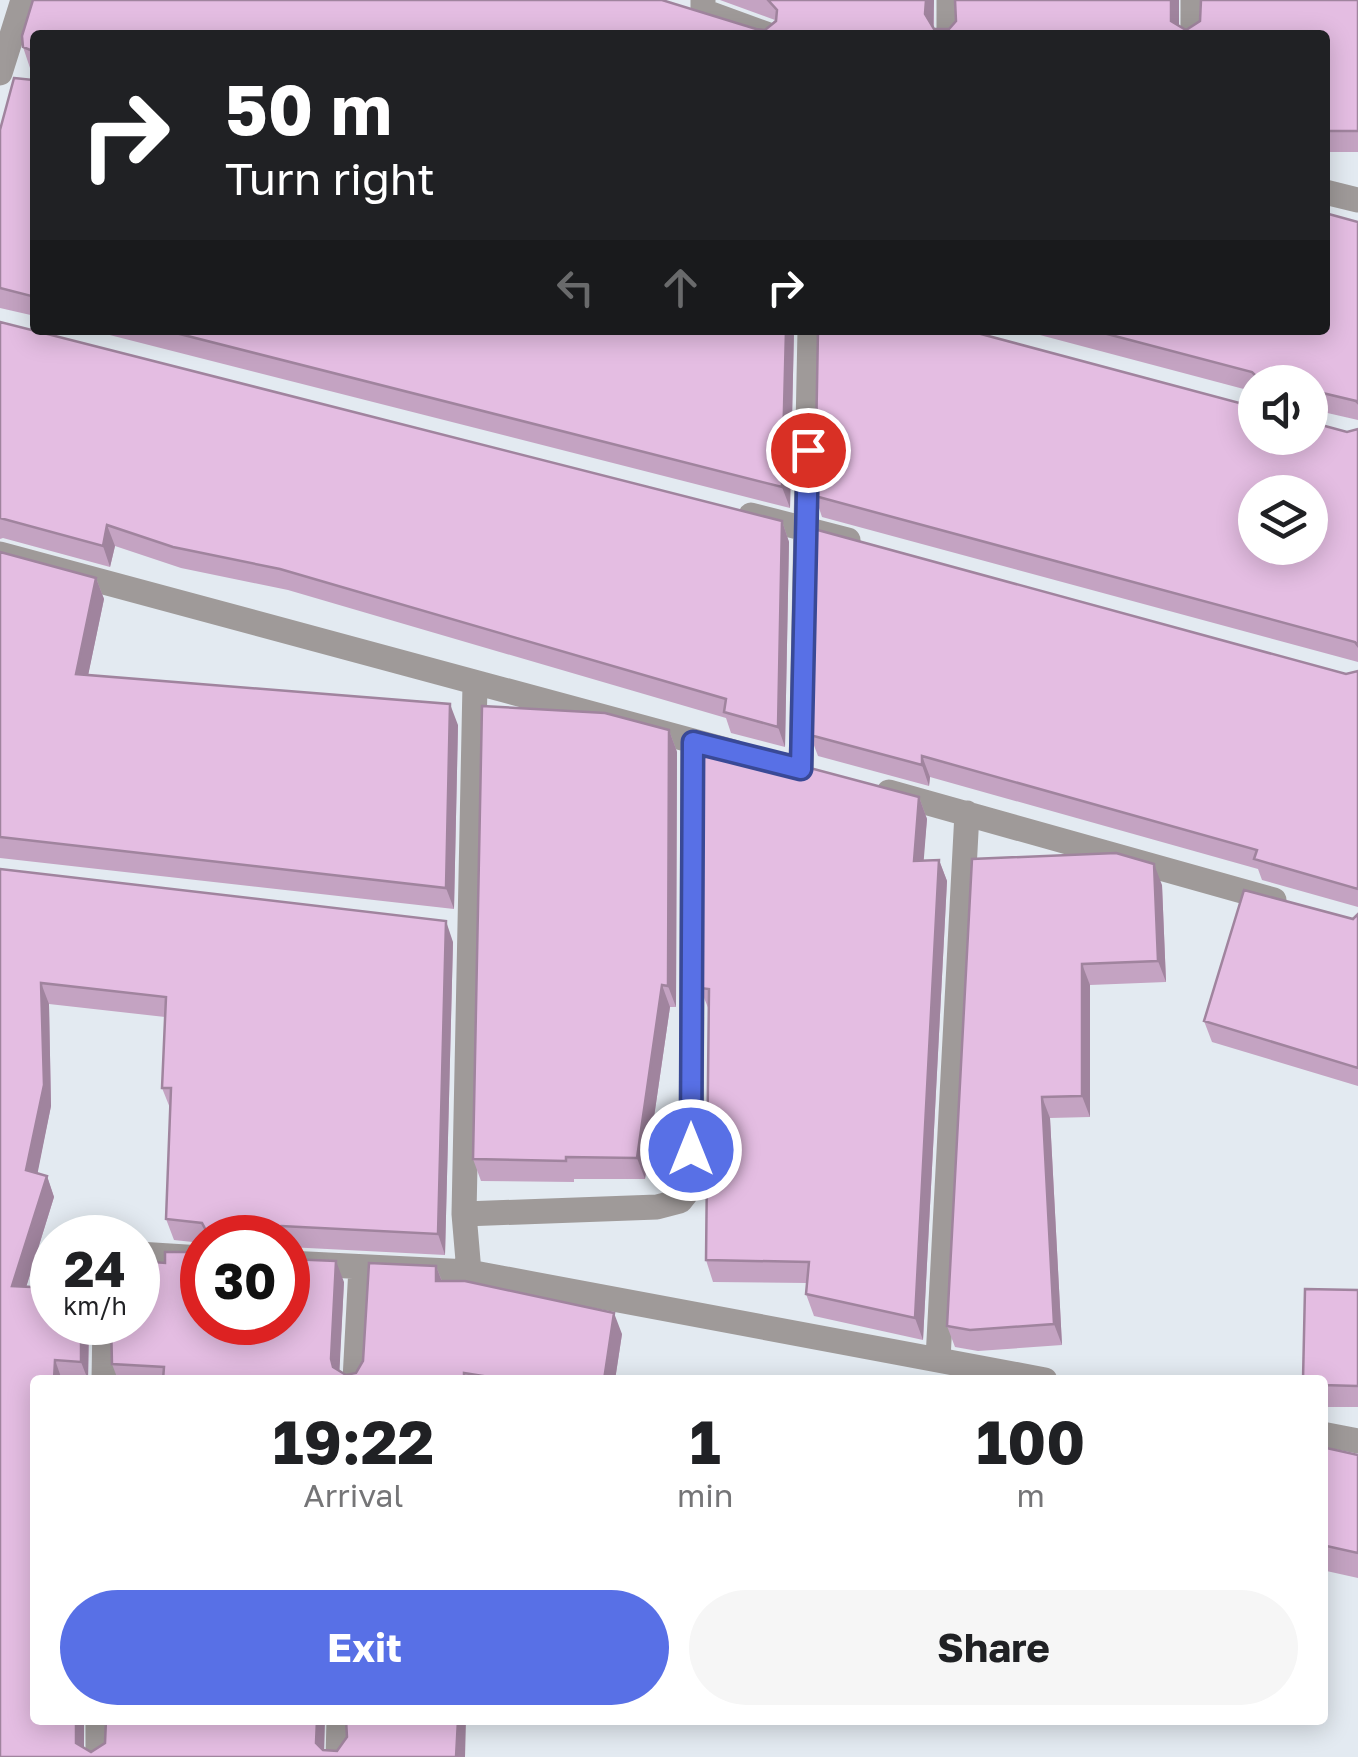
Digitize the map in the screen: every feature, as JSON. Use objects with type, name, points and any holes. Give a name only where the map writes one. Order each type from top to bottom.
[{"type":"street","points":[[6,77],[23,0]]},
{"type":"street","points":[[949,0],[949,30]]},
{"type":"street","points":[[1193,0],[1193,30]]},
{"type":"street","points":[[672,4],[703,5],[758,30]]},
{"type":"street","points":[[1330,193],[1358,200]]},
{"type":"street","points":[[0,554],[792,767],[806,529],[810,335]]},
{"type":"street","points":[[730,510],[882,550]]},
{"type":"street","points":[[470,1272],[464,1214],[458,925],[475,684]]},
{"type":"street","points":[[464,1214],[657,1207],[680,1200],[691,1187],[693,742]]},
{"type":"street","points":[[856,784],[1302,908]]},
{"type":"street","points":[[938,1359],[967,813]]},
{"type":"street","points":[[310,1264],[470,1272],[1020,1375]]},
{"type":"street","points":[[355,1375],[360,1267]]},
{"type":"street","points":[[104,1345],[104,1375]]},
{"type":"street","points":[[1328,1435],[1358,1441]]},
{"type":"street","points":[[98,1725],[98,1757]]},
{"type":"street","points":[[338,1757],[339,1725]]},
{"type":"building","points":[[33,0],[662,0],[765,30],[30,30],[30,50],[23,47],[22,36]]},
{"type":"building","points":[[768,0],[926,0],[925,14],[934,29],[949,29],[956,21],[955,0],[1171,0],[1171,21],[1186,30],[765,30],[776,21],[777,10]]},
{"type":"building","points":[[1201,0],[1358,0],[1358,131],[1330,131],[1330,30],[1186,30],[1200,21]]},
{"type":"building","points":[[14,78],[30,80],[30,296],[0,288],[0,130]]},
{"type":"building","points":[[1330,214],[1358,222],[1356,401],[1328,394],[1328,365],[1238,365],[1238,368],[1111,335],[1330,335]]},
{"type":"building","points":[[0,322],[30,330],[30,335],[51,335],[782,521],[778,727],[724,712],[726,699],[280,569],[173,547],[107,525],[103,546],[0,518]]},
{"type":"building","points":[[184,335],[786,335],[782,487]]},
{"type":"building","points":[[818,335],[985,335],[1238,403],[1238,455],[1328,455],[1328,427],[1347,432],[1358,429],[1358,646],[1355,642],[815,496]]},
{"type":"building","points":[[814,529],[1346,674],[1358,671],[1358,889],[1254,859],[1257,850],[922,756],[922,765],[810,735]]},
{"type":"building","points":[[0,552],[96,578],[76,674],[450,704],[446,888],[0,837]]},
{"type":"building","points":[[482,706],[605,713],[669,730],[668,986],[662,985],[637,1158],[473,1159]]},
{"type":"building","points":[[701,739],[919,797],[914,861],[939,860],[915,1318],[806,1294],[809,1262],[706,1260],[709,989],[700,988]]},
{"type":"building","points":[[1116,853],[1154,864],[1158,961],[1082,964],[1082,1096],[1042,1097],[1054,1324],[970,1330],[947,1326],[972,859]]},
{"type":"building","points":[[0,869],[446,921],[438,1234],[310,1227],[310,1215],[180,1215],[180,1221],[166,1219],[171,1088],[162,1088],[166,997],[41,983],[44,1085],[26,1170],[47,1176],[35,1215],[30,1215],[30,1229],[12,1286],[30,1287],[30,1345],[81,1345],[81,1362],[55,1360],[54,1375],[30,1375],[30,1725],[76,1725],[76,1743],[91,1752],[105,1743],[106,1725],[317,1725],[316,1743],[323,1750],[337,1751],[347,1737],[346,1725],[458,1725],[456,1757],[0,1757]]},
{"type":"building","points":[[1244,890],[1353,919],[1358,914],[1358,1068],[1204,1021]]},
{"type":"building","points":[[165,1252],[180,1252],[180,1345],[310,1345],[310,1260],[336,1261],[331,1359],[333,1367],[346,1375],[163,1375],[164,1367],[112,1364],[112,1345],[160,1345],[160,1263],[165,1263]]},
{"type":"building","points":[[369,1263],[436,1266],[436,1281],[465,1281],[614,1313],[605,1375],[346,1375],[356,1373],[363,1361]]},
{"type":"building","points":[[1305,1289],[1358,1290],[1358,1386],[1328,1385],[1328,1375],[1303,1375]]},
{"type":"building","points":[[1328,1448],[1358,1455],[1358,1553],[1328,1546]]},
{"type":"route","points":[[691,1150],[693,742],[801,769],[808,450]]}]
